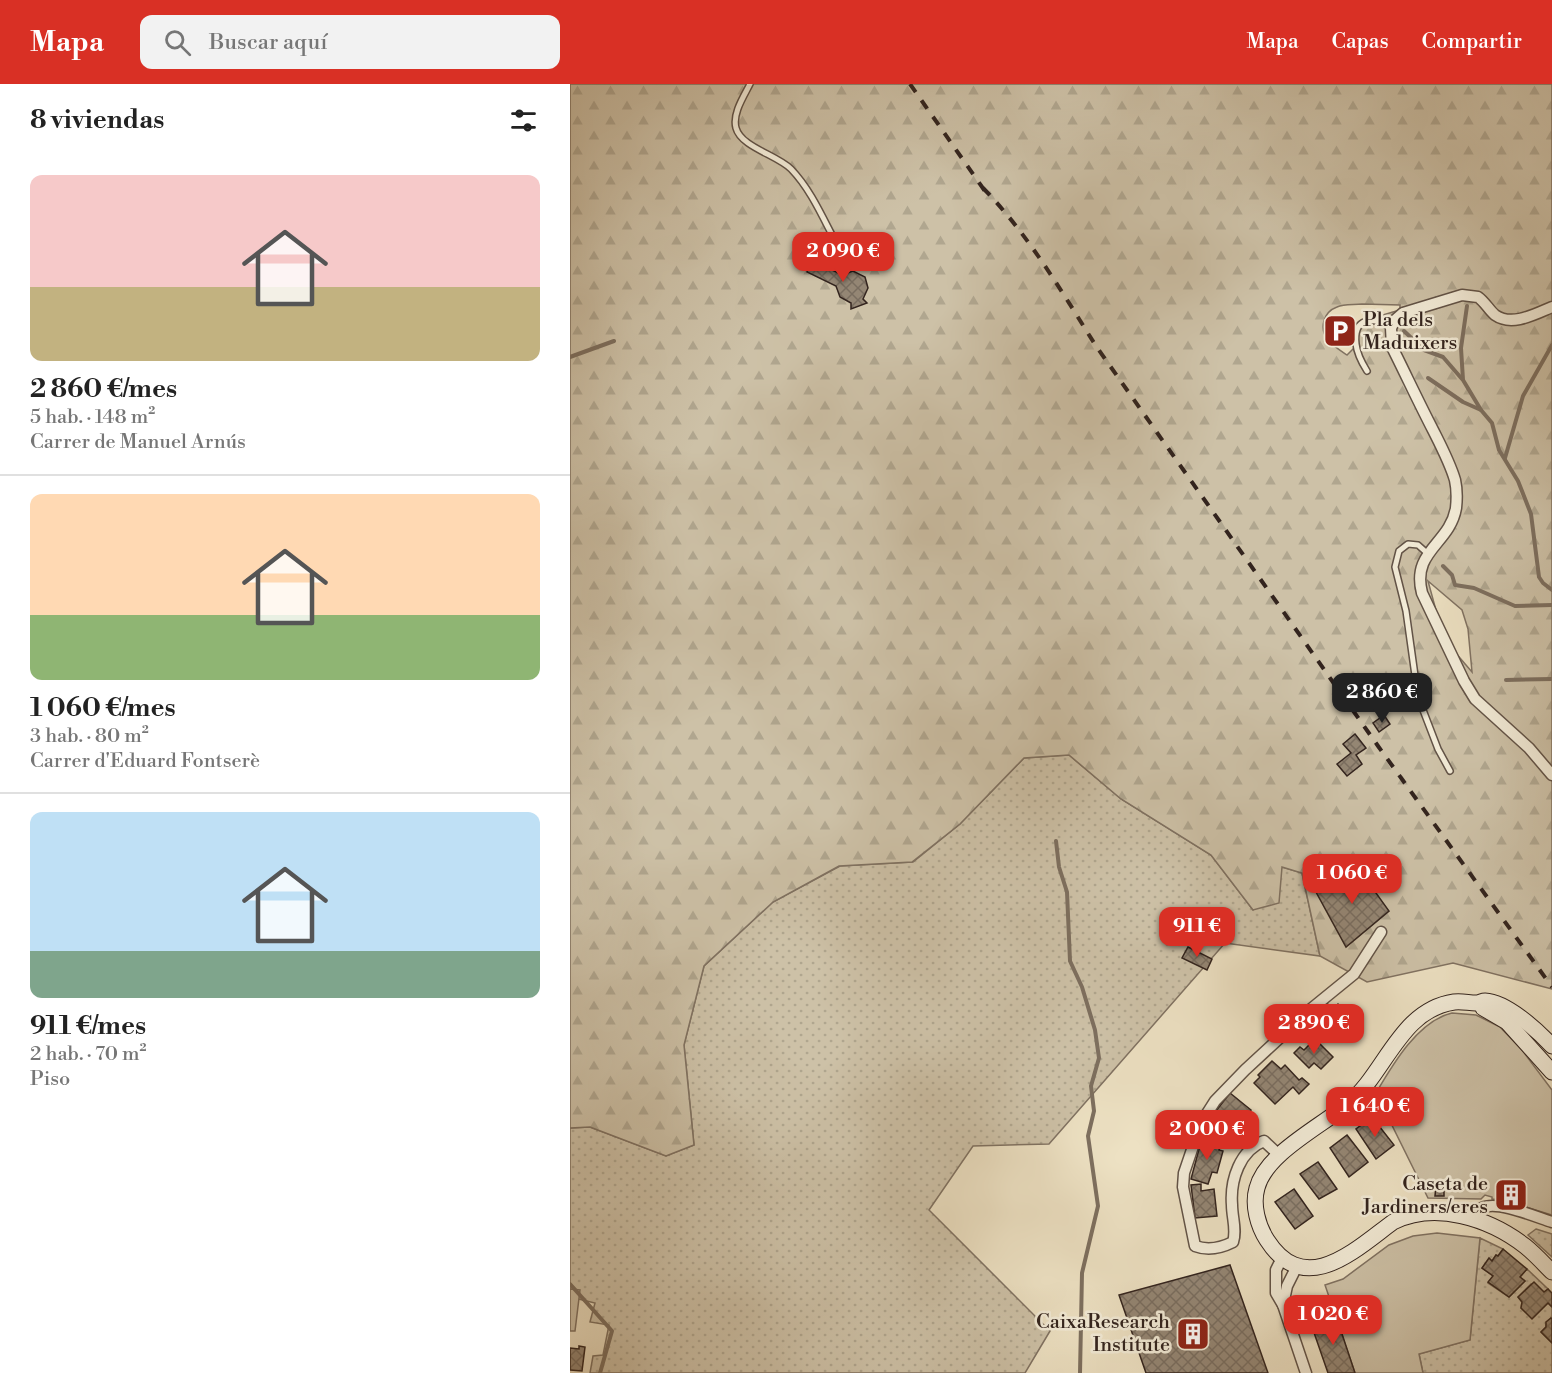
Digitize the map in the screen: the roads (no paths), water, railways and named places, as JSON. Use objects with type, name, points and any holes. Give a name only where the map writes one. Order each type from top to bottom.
[{"type":"street","points":[[1552,307],[1510,320],[1498,316],[1484,301],[1472,295],[1462,295],[1403,312],[1391,328],[1392,347],[1445,455],[1456,487],[1456,506],[1452,523],[1448,531],[1427,553],[1420,573],[1422,593],[1469,690],[1482,708],[1507,728],[1552,775]]},
{"type":"street","points":[[1280,1156],[1264,1141],[1255,1144],[1246,1154],[1233,1182],[1231,1201],[1236,1233],[1233,1242],[1214,1248],[1203,1249],[1195,1246],[1183,1187],[1184,1173],[1201,1123],[1215,1101],[1245,1070],[1311,1009],[1354,974],[1381,932]]},
{"type":"street","points":[[1552,1046],[1508,1009],[1487,1001],[1475,1003],[1455,1001],[1444,1004],[1417,1020],[1400,1036],[1352,1101],[1280,1156],[1263,1175],[1257,1188],[1256,1198],[1257,1216],[1272,1248],[1282,1258],[1297,1266],[1313,1268],[1337,1261],[1403,1217],[1444,1212],[1493,1227],[1524,1245],[1552,1272]]},
{"type":"street","points":[[1475,1003],[1507,1022],[1552,1072]]},
{"type":"street","points":[[1473,1219],[1480,1209],[1488,1206],[1513,1210],[1552,1222]]},
{"type":"street","points":[[1282,1258],[1276,1270],[1277,1298],[1283,1305],[1306,1373]]},
{"type":"street","points":[[1283,1305],[1287,1286],[1297,1266]]},
{"type":"lane","points":[[750,84],[735,119],[739,135],[793,172],[825,220],[849,265]]},
{"type":"lane","points":[[1367,371],[1356,346],[1358,327],[1364,321],[1371,320],[1379,321],[1391,328]]},
{"type":"lane","points":[[1427,553],[1418,545],[1408,544],[1399,551],[1395,567],[1406,611],[1418,697],[1438,749],[1450,771]]},
{"type":"water","points":[[1329,1299],[1332,1308],[1318,1313],[1315,1303]]},
{"type":"waterway","points":[[1467,306],[1461,348],[1463,380],[1481,410],[1492,423],[1499,450],[1518,481],[1531,514],[1539,577],[1552,590]]},
{"type":"waterway","points":[[1404,331],[1424,350],[1443,357],[1462,379]]},
{"type":"waterway","points":[[570,357],[614,341]]},
{"type":"waterway","points":[[1505,458],[1523,396],[1552,345]]},
{"type":"waterway","points":[[1428,378],[1463,402],[1481,410]]},
{"type":"waterway","points":[[1443,566],[1452,575],[1455,585],[1474,588],[1515,606],[1552,605]]},
{"type":"waterway","points":[[1506,680],[1552,679]]},
{"type":"waterway","points":[[1056,841],[1059,867],[1067,892],[1070,961],[1082,987],[1095,1030],[1099,1058],[1091,1086],[1094,1111],[1088,1136],[1098,1206],[1082,1273],[1080,1373]]},
{"type":"waterway","points":[[570,1284],[612,1331],[600,1373]]},
{"type":"railway","points":[[910,84],[987,194]]},
{"type":"railway","points":[[983,188],[1030,244],[1096,346],[1378,746],[1552,987]]},
{"type":"place","name":"Pla dels Maduixers","points":[[1340,331]]},
{"type":"place","name":"Caseta de Jardiners/eres","points":[[1511,1195]]},
{"type":"place","name":"CaixaResearch Institute","points":[[1193,1334]]}]
